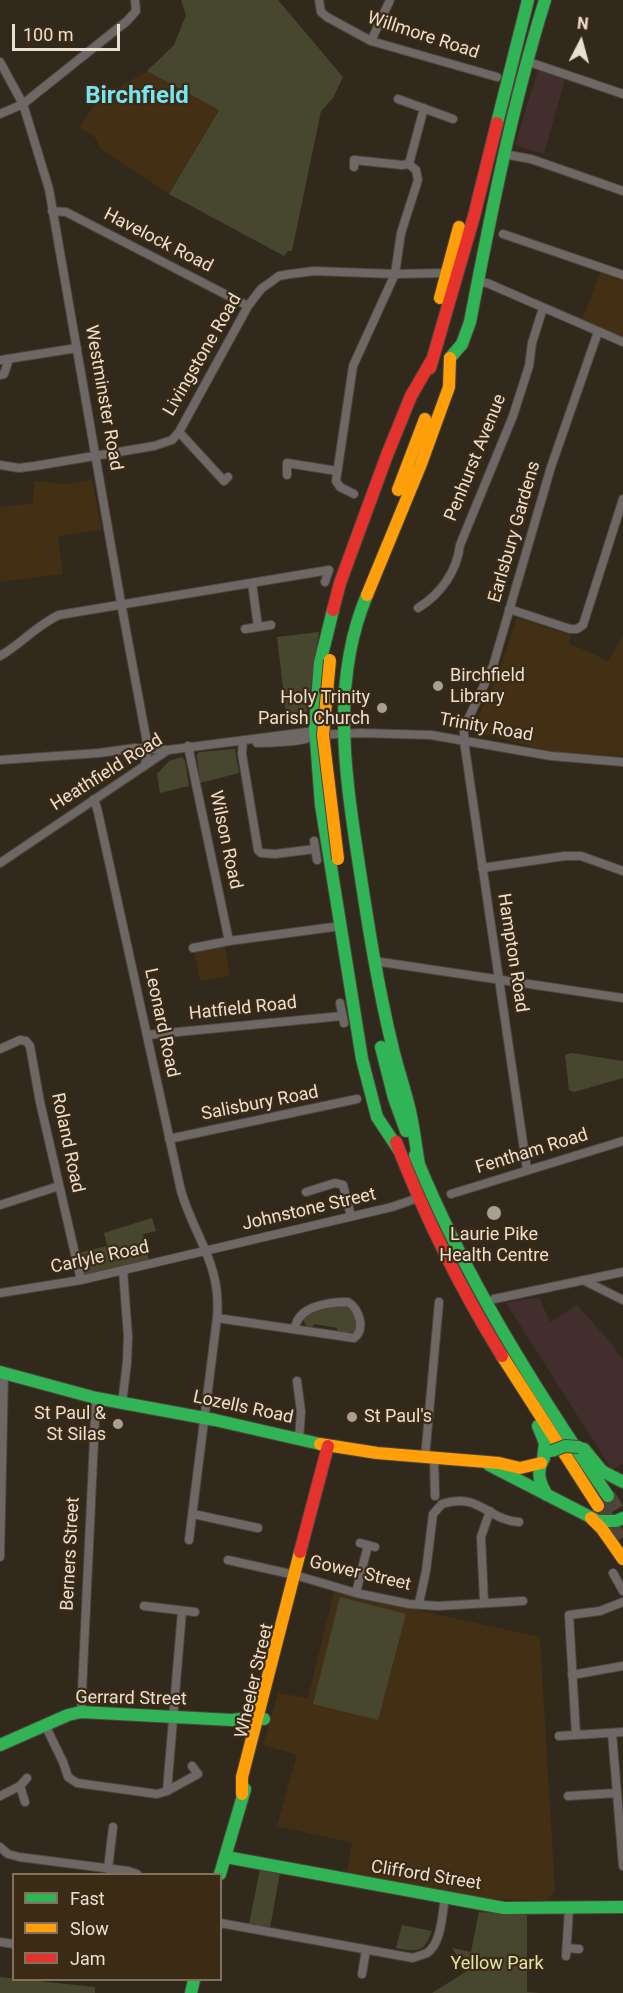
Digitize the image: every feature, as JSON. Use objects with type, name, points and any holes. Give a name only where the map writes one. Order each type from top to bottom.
[{"type":"main road","points":[[399,1150],[377,1117],[362,1059],[321,806],[318,776],[320,663],[340,583],[411,396],[434,355],[433,328],[445,273],[474,177],[497,77],[519,0]]},
{"type":"main road","points":[[419,1165],[410,1111],[393,1050],[374,960],[340,733],[339,662],[347,592],[400,459],[434,355],[474,216],[528,0]]},
{"type":"main road","points":[[537,0],[498,139],[465,296],[449,358],[357,594],[323,735],[343,859],[375,1020],[394,1098],[419,1165],[450,1235],[488,1307],[540,1394],[608,1496]]},
{"type":"main road","points":[[449,358],[462,344],[470,322],[503,154],[526,61],[545,0]]},
{"type":"main road","points":[[318,734],[324,698],[339,662]]},
{"type":"main road","points":[[318,776],[337,748],[340,733]]},
{"type":"main road","points":[[343,859],[352,965],[370,1060],[399,1150],[437,1241],[488,1332],[598,1506]]},
{"type":"main road","points":[[428,1185],[446,1204],[494,1299],[582,1448],[602,1471],[623,1482]]},
{"type":"main road","points":[[437,1241],[439,1265],[447,1280],[540,1430],[545,1443],[546,1458],[538,1469],[540,1482],[547,1495]]},
{"type":"main road","name":"Lozells Road","points":[[2,1373],[122,1404],[203,1418],[328,1446],[377,1454],[483,1462],[527,1468],[565,1446],[582,1448]]},
{"type":"main road","name":"Wheeler Street","points":[[260,1720],[328,1446]]},
{"type":"main road","name":"Lozells Road","points":[[483,1462],[591,1518]]},
{"type":"main road","points":[[609,1476],[623,1473]]},
{"type":"main road","points":[[591,1518],[609,1522],[623,1518]]},
{"type":"main road","points":[[591,1518],[602,1529],[623,1559]]},
{"type":"main road","name":"Wheeler Street","points":[[221,1873],[242,1794],[242,1777],[265,1702],[270,1696],[288,1620],[295,1575]]},
{"type":"main road","name":"Gerrard Street","points":[[0,1745],[68,1715],[81,1712],[173,1718],[260,1720]]},
{"type":"main road","name":"Clifford Street","points":[[226,1857],[504,1908],[623,1907]]},
{"type":"street","points":[[0,114],[23,104],[134,15],[135,0]]},
{"type":"street","name":"Willmore Road","points":[[319,0],[321,12],[327,17],[371,41],[497,77]]},
{"type":"street","points":[[371,41],[390,0]]},
{"type":"street","points":[[526,61],[623,94]]},
{"type":"street","name":"Westminster Road","points":[[0,62],[23,104],[42,162],[148,748],[144,765]]},
{"type":"street","points":[[398,99],[453,119]]},
{"type":"street","points":[[410,165],[424,108]]},
{"type":"street","points":[[503,154],[531,159],[623,191]]},
{"type":"street","points":[[354,167],[354,160],[410,165],[416,170],[418,180],[401,233],[395,274],[353,366],[336,481],[340,487],[354,494]]},
{"type":"street","name":"Havelock Road","points":[[52,211],[66,212],[248,306]]},
{"type":"street","points":[[503,234],[623,275]]},
{"type":"street","name":"Livingstone Road","points":[[0,465],[19,468],[154,446],[172,440],[248,306],[261,290],[279,276],[314,271],[445,273]]},
{"type":"street","points":[[479,282],[487,283],[623,342]]},
{"type":"street","name":"Penhurst Avenue","points":[[418,608],[440,590],[453,574],[463,538],[513,416],[529,366],[532,343],[543,308]]},
{"type":"street","name":"Earlsbury Gardens","points":[[464,741],[464,728],[493,666],[551,467],[598,332]]},
{"type":"street","points":[[0,375],[4,374],[8,368],[5,359],[77,348]]},
{"type":"street","points":[[178,432],[224,481],[228,477]]},
{"type":"street","points":[[287,475],[287,463],[337,471]]},
{"type":"street","points":[[509,609],[570,628],[577,629],[583,626],[623,500]]},
{"type":"street","points":[[0,656],[47,621],[59,615],[329,570],[326,582]]},
{"type":"street","points":[[252,583],[258,627]]},
{"type":"street","points":[[245,629],[270,625]]},
{"type":"street","name":"Trinity Road","points":[[318,734],[431,735],[551,756],[623,762]]},
{"type":"street","name":"Heathfield Road","points":[[0,863],[168,750],[243,740],[260,743],[311,738],[318,734]]},
{"type":"street","points":[[243,740],[242,754],[248,798],[261,853],[275,854],[314,845],[317,860]]},
{"type":"street","name":"Hampton Road","points":[[464,741],[527,1170]]},
{"type":"street","name":"Wilson Road","points":[[188,746],[229,941]]},
{"type":"street","points":[[0,760],[126,753],[148,748],[168,750]]},
{"type":"street","name":"Leonard Road","points":[[94,799],[186,1207],[207,1251],[218,1290],[217,1318],[189,1540]]},
{"type":"street","points":[[482,868],[565,856],[581,856],[623,871]]},
{"type":"street","points":[[193,948],[341,926]]},
{"type":"street","points":[[374,960],[623,998]]},
{"type":"street","name":"Hatfield Road","points":[[147,1035],[343,1020],[340,1003]]},
{"type":"street","name":"Roland Road","points":[[0,1049],[20,1040],[26,1041],[30,1046],[81,1280]]},
{"type":"street","name":"Salisbury Road","points":[[169,1139],[357,1099]]},
{"type":"street","name":"Fentham Road","points":[[451,1194],[623,1141]]},
{"type":"street","points":[[306,1192],[335,1183],[343,1185],[351,1216]]},
{"type":"street","points":[[0,1205],[59,1186]]},
{"type":"street","name":"Johnstone Street","points":[[207,1251],[396,1206],[418,1198]]},
{"type":"street","name":"Carlyle Road","points":[[0,1293],[81,1280],[207,1251]]},
{"type":"street","points":[[122,1404],[128,1337],[123,1270]]},
{"type":"street","points":[[494,1299],[623,1272]]},
{"type":"street","points":[[583,1280],[623,1300]]},
{"type":"street","points":[[217,1318],[354,1338],[359,1334],[360,1329],[356,1310],[348,1302],[310,1308],[301,1313],[296,1320],[295,1329]]},
{"type":"street","points":[[435,1496],[430,1458],[439,1302]]},
{"type":"street","points":[[438,1315],[448,1316]]},
{"type":"street","points":[[0,1557],[2,1373]]},
{"type":"street","points":[[297,1381],[301,1412],[299,1439]]},
{"type":"street","name":"Berners Street","points":[[81,1712],[96,1398]]},
{"type":"street","points":[[286,1399],[298,1399]]},
{"type":"street","points":[[419,1603],[426,1571],[432,1520],[438,1507],[451,1501],[464,1500],[478,1504],[510,1521],[519,1522]]},
{"type":"street","points":[[484,1602],[481,1537],[490,1511]]},
{"type":"street","points":[[193,1514],[258,1528]]},
{"type":"street","points":[[356,1593],[368,1545]]},
{"type":"street","name":"Gower Street","points":[[231,1572],[230,1560],[295,1575],[356,1593],[409,1604],[438,1606],[524,1600]]},
{"type":"street","points":[[613,1573],[623,1592]]},
{"type":"street","points":[[576,1735],[569,1615],[600,1611],[623,1602]]},
{"type":"street","points":[[144,1606],[195,1612]]},
{"type":"street","points":[[167,1791],[182,1611]]},
{"type":"street","points":[[572,1675],[623,1666]]},
{"type":"street","points":[[45,1725],[68,1777],[77,1783],[157,1794],[198,1774],[192,1766]]},
{"type":"street","points":[[559,1736],[623,1732]]},
{"type":"street","points":[[612,1733],[623,1866]]},
{"type":"street","points":[[0,1796],[20,1786],[27,1778]]},
{"type":"street","points":[[20,1786],[25,1802]]},
{"type":"street","points":[[569,1797],[617,1793]]},
{"type":"street","points":[[108,1869],[113,1827]]},
{"type":"street","points":[[0,1847],[8,1854],[19,1857],[127,1873]]},
{"type":"street","points":[[222,1923],[413,1958],[429,1952],[438,1937],[446,1898]]},
{"type":"street","points":[[569,1909],[566,1952],[579,1949]]},
{"type":"street","points":[[362,1974],[366,1950]]},
{"type":"shaded area","points":[[538,70],[565,79],[544,154],[515,145]]},
{"type":"shaded area","points":[[147,71],[219,109],[169,194],[101,149],[94,136],[79,128],[97,101]]},
{"type":"shaded area","points":[[600,273],[623,281],[623,337],[582,320]]},
{"type":"shaded area","points":[[92,480],[102,530],[58,536],[63,574],[0,582],[0,507],[33,503],[34,481],[66,484]]},
{"type":"shaded area","points":[[517,618],[570,635],[569,643],[608,661],[623,636],[623,756],[552,752],[477,732],[473,728],[497,677]]},
{"type":"shaded area","points":[[225,946],[230,976],[200,981],[194,951]]},
{"type":"shaded area","points":[[539,1297],[550,1322],[577,1305],[612,1344],[623,1360],[623,1463],[612,1470],[506,1303]]},
{"type":"shaded area","points":[[334,1592],[540,1637],[555,1891],[546,1901],[485,1898],[347,1873],[352,1843],[277,1826],[297,1755],[263,1745],[278,1693],[308,1698]]},
{"type":"green space","points":[[181,0],[278,0],[343,77],[333,98],[321,111],[292,251],[288,251],[284,256],[169,194],[219,110],[147,71],[174,45],[186,15]]},
{"type":"green space","points":[[319,632],[306,719],[287,722],[277,637]]},
{"type":"green space","points":[[235,749],[239,773],[200,783],[197,755],[199,752]]},
{"type":"green space","points":[[182,757],[185,761],[189,786],[160,793],[157,774],[169,761]]},
{"type":"green space","points":[[572,1053],[623,1061],[623,1078],[574,1092],[569,1090],[565,1055]]},
{"type":"green space","points":[[152,1218],[156,1231],[143,1234],[149,1260],[83,1276],[78,1253],[107,1246],[104,1233]]},
{"type":"green space","points":[[342,1305],[354,1310],[357,1330],[354,1332],[338,1332],[337,1328],[315,1324],[312,1327],[307,1326],[303,1320],[306,1313]]},
{"type":"green space","points":[[340,1597],[406,1614],[378,1720],[313,1704]]},
{"type":"green space","points":[[260,1869],[280,1873],[270,1928],[249,1924]]},
{"type":"green space","name":"Yellow Park","points":[[479,1912],[527,1915],[527,1992],[540,1993],[432,1993],[467,1971],[452,1948],[471,1952]]},
{"type":"green space","points":[[402,1925],[432,1931],[426,1944],[415,1950],[396,1948]]},
{"type":"green space","points":[[0,1977],[12,1978],[12,1981],[38,1981],[95,1987],[95,1993],[0,1993]]},
{"type":"tunnel","points":[[608,1496],[623,1522]]},
{"type":"tunnel","points":[[598,1506],[623,1544]]},
{"type":"traffic: fast","points":[[497,123],[528,0]]},
{"type":"traffic: fast","points":[[450,358],[462,344],[470,322],[512,120],[545,0]]},
{"type":"traffic: fast","points":[[367,595],[356,626],[349,658],[345,690],[345,755],[352,820],[377,976],[387,1025],[410,1111],[419,1165]]},
{"type":"traffic: fast","points":[[333,610],[320,663],[315,727],[321,805],[362,1059],[377,1117],[399,1150]]},
{"type":"traffic: fast","points":[[381,1047],[394,1098],[406,1131]]},
{"type":"traffic: fast","points":[[415,1155],[478,1288],[553,1414],[608,1496]]},
{"type":"traffic: fast","points":[[0,1372],[96,1398],[215,1420],[320,1444]]},
{"type":"traffic: fast","points":[[538,1426],[545,1443],[543,1459]]},
{"type":"traffic: fast","points":[[552,1451],[565,1446],[579,1447]]},
{"type":"traffic: fast","points":[[584,1449],[602,1471],[623,1482]]},
{"type":"traffic: fast","points":[[544,1458],[540,1467],[540,1476],[547,1495]]},
{"type":"traffic: fast","points":[[489,1465],[598,1521],[616,1521],[623,1518]]},
{"type":"traffic: fast","points":[[0,1745],[68,1715],[81,1712],[232,1720],[257,1717],[264,1719]]},
{"type":"traffic: fast","points":[[220,1873],[245,1789]]},
{"type":"traffic: fast","points":[[226,1857],[504,1908],[623,1907]]},
{"type":"traffic: fast","points":[[191,1993],[194,1981]]},
{"type":"traffic: slow","points":[[440,298],[459,227]]},
{"type":"traffic: slow","points":[[367,595],[421,464],[449,387],[450,358]]},
{"type":"traffic: slow","points":[[398,490],[425,419]]},
{"type":"traffic: slow","points":[[330,660],[323,735],[338,859]]},
{"type":"traffic: slow","points":[[502,1356],[598,1506]]},
{"type":"traffic: slow","points":[[320,1444],[377,1453],[499,1463],[520,1468],[541,1463]]},
{"type":"traffic: slow","points":[[591,1518],[602,1529],[623,1559]]},
{"type":"traffic: slow","points":[[242,1794],[242,1777],[300,1552]]},
{"type":"traffic: jam","points":[[430,368],[474,216],[497,123]]},
{"type":"traffic: jam","points":[[333,610],[340,583],[387,455],[411,396],[433,358]]},
{"type":"traffic: jam","points":[[396,1142],[444,1252],[502,1356]]},
{"type":"traffic: jam","points":[[300,1552],[328,1446]]},
{"type":"place","name":"Birchfield Library","points":[[438,686]]},
{"type":"place","name":"Holy Trinity Parish Church","points":[[382,708]]},
{"type":"place","name":"Laurie Pike Health Centre","points":[[494,1213]]},
{"type":"place","name":"St Paul's","points":[[352,1417]]},
{"type":"place","name":"St Paul & St Silas","points":[[118,1424]]},
{"type":"district","name":"Birchfield","points":[[137,97]]}]
